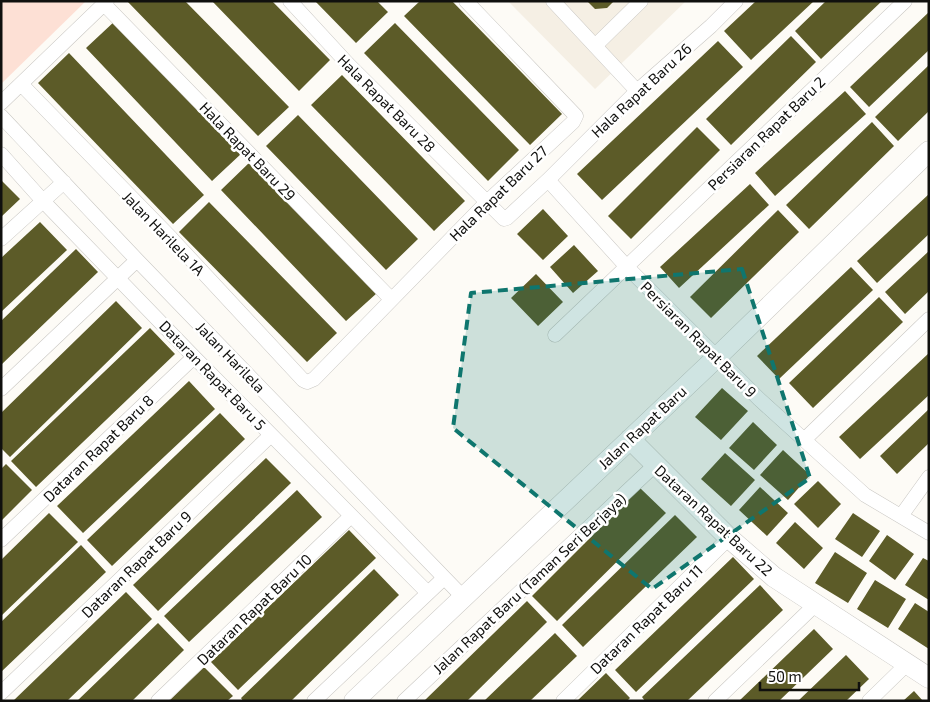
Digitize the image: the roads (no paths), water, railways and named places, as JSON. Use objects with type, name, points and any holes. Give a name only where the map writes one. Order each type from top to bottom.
[{"type":"street","name":"Hala Rapat Baru 28","points":[[290,1],[348,64],[487,202]]},
{"type":"street","name":"Hala Rapat Baru 27","points":[[307,382],[314,379],[487,202],[573,122],[576,116],[466,1]]},
{"type":"street","points":[[553,1],[637,91]]},
{"type":"street","points":[[595,46],[641,1]]},
{"type":"street","name":"Hala Rapat Baru 26","points":[[548,180],[637,91],[711,26],[736,1]]},
{"type":"street","name":"Persiaran Rapat Baru 2","points":[[554,335],[905,1]]},
{"type":"street","points":[[1,103],[105,3]]},
{"type":"street","name":"Hala Rapat Baru 29","points":[[105,3],[391,299]]},
{"type":"street","name":"Jalan Harilela 1A","points":[[21,84],[171,238],[303,380],[307,382]]},
{"type":"street","name":"Jalan Harilela","points":[[1,116],[137,260],[462,596]]},
{"type":"street","name":"Jalan Rapat Baru","points":[[354,701],[462,596],[716,357],[929,151]]},
{"type":"street","name":"Dataran Rapat Baru 5","points":[[1,154],[43,201],[194,357],[428,592]]},
{"type":"street","points":[[487,202],[500,216],[504,219],[507,218],[548,180]]},
{"type":"street","name":"Persiaran Rapat Baru 9","points":[[548,180],[626,266],[759,399],[865,495],[929,533]]},
{"type":"street","points":[[1,240],[64,182]]},
{"type":"street","points":[[1,389],[137,260]]},
{"type":"street","points":[[805,439],[929,319]]},
{"type":"street","name":"Dataran Rapat Baru 8","points":[[1,540],[194,357]]},
{"type":"street","name":"Dataran Rapat Baru 9","points":[[1,693],[271,435]]},
{"type":"street","name":"Dataran Rapat Baru 22","points":[[630,439],[729,538],[774,577],[814,605],[929,678]]},
{"type":"street","name":"Jalan Rapat Baru (Taman Seri Berjaya)","points":[[408,699],[655,465]]},
{"type":"street","points":[[901,516],[929,477]]},
{"type":"street","name":"Dataran Rapat Baru 10","points":[[158,701],[351,516]]},
{"type":"street","name":"Dataran Rapat Baru 11","points":[[562,701],[729,538]]},
{"type":"street","points":[[314,701],[444,578]]},
{"type":"street","points":[[715,701],[814,605]]},
{"type":"street","points":[[869,701],[907,664]]}]
